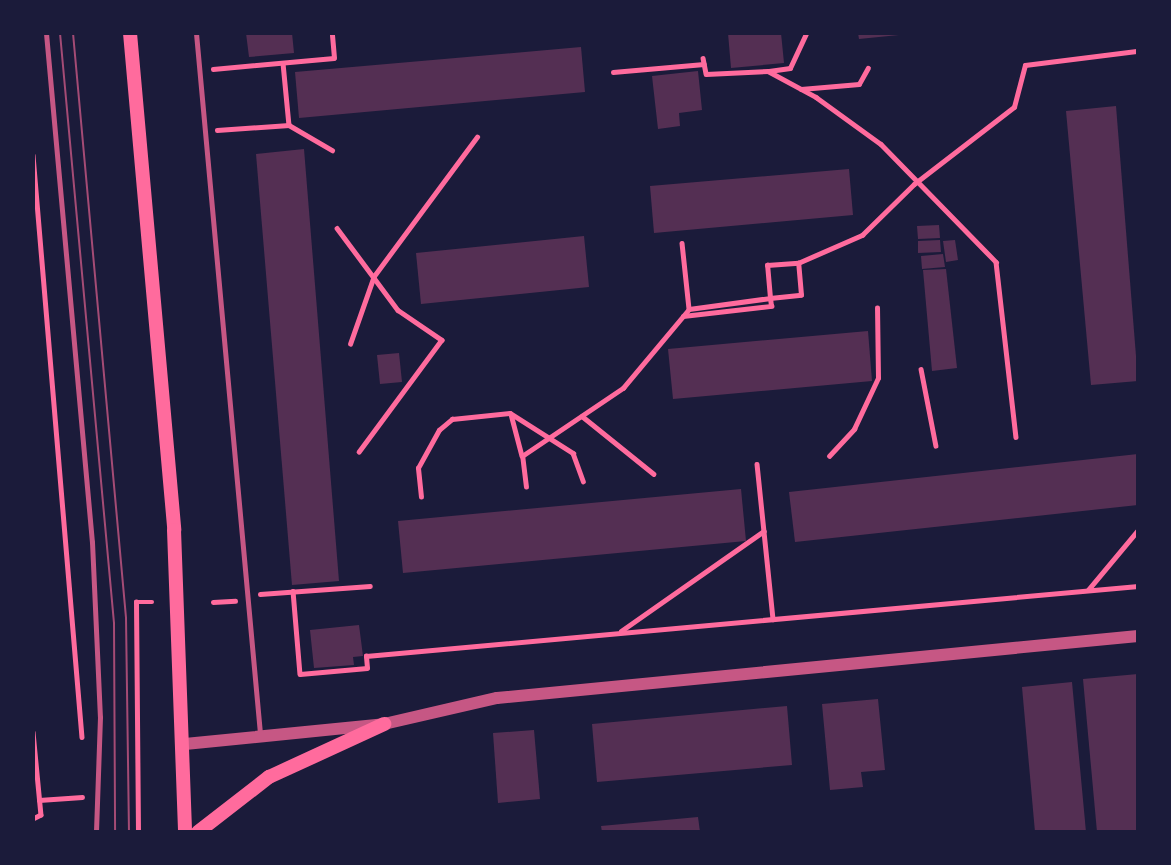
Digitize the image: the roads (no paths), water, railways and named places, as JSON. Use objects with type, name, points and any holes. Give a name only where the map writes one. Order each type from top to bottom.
[{"type":"main road","points":[[130,33],[174,530],[185,744],[185,832]]},
{"type":"main road","points":[[198,832],[269,778],[384,724]]},
{"type":"street","points":[[185,744],[384,724],[497,698],[1138,636]]},
{"type":"lane","points":[[46,33],[92,542],[96,832]]},
{"type":"lane","points":[[197,33],[260,738]]},
{"type":"tram line","points":[[60,33],[114,623],[115,832]]},
{"type":"tram line","points":[[73,33],[126,618],[129,832]]}]
